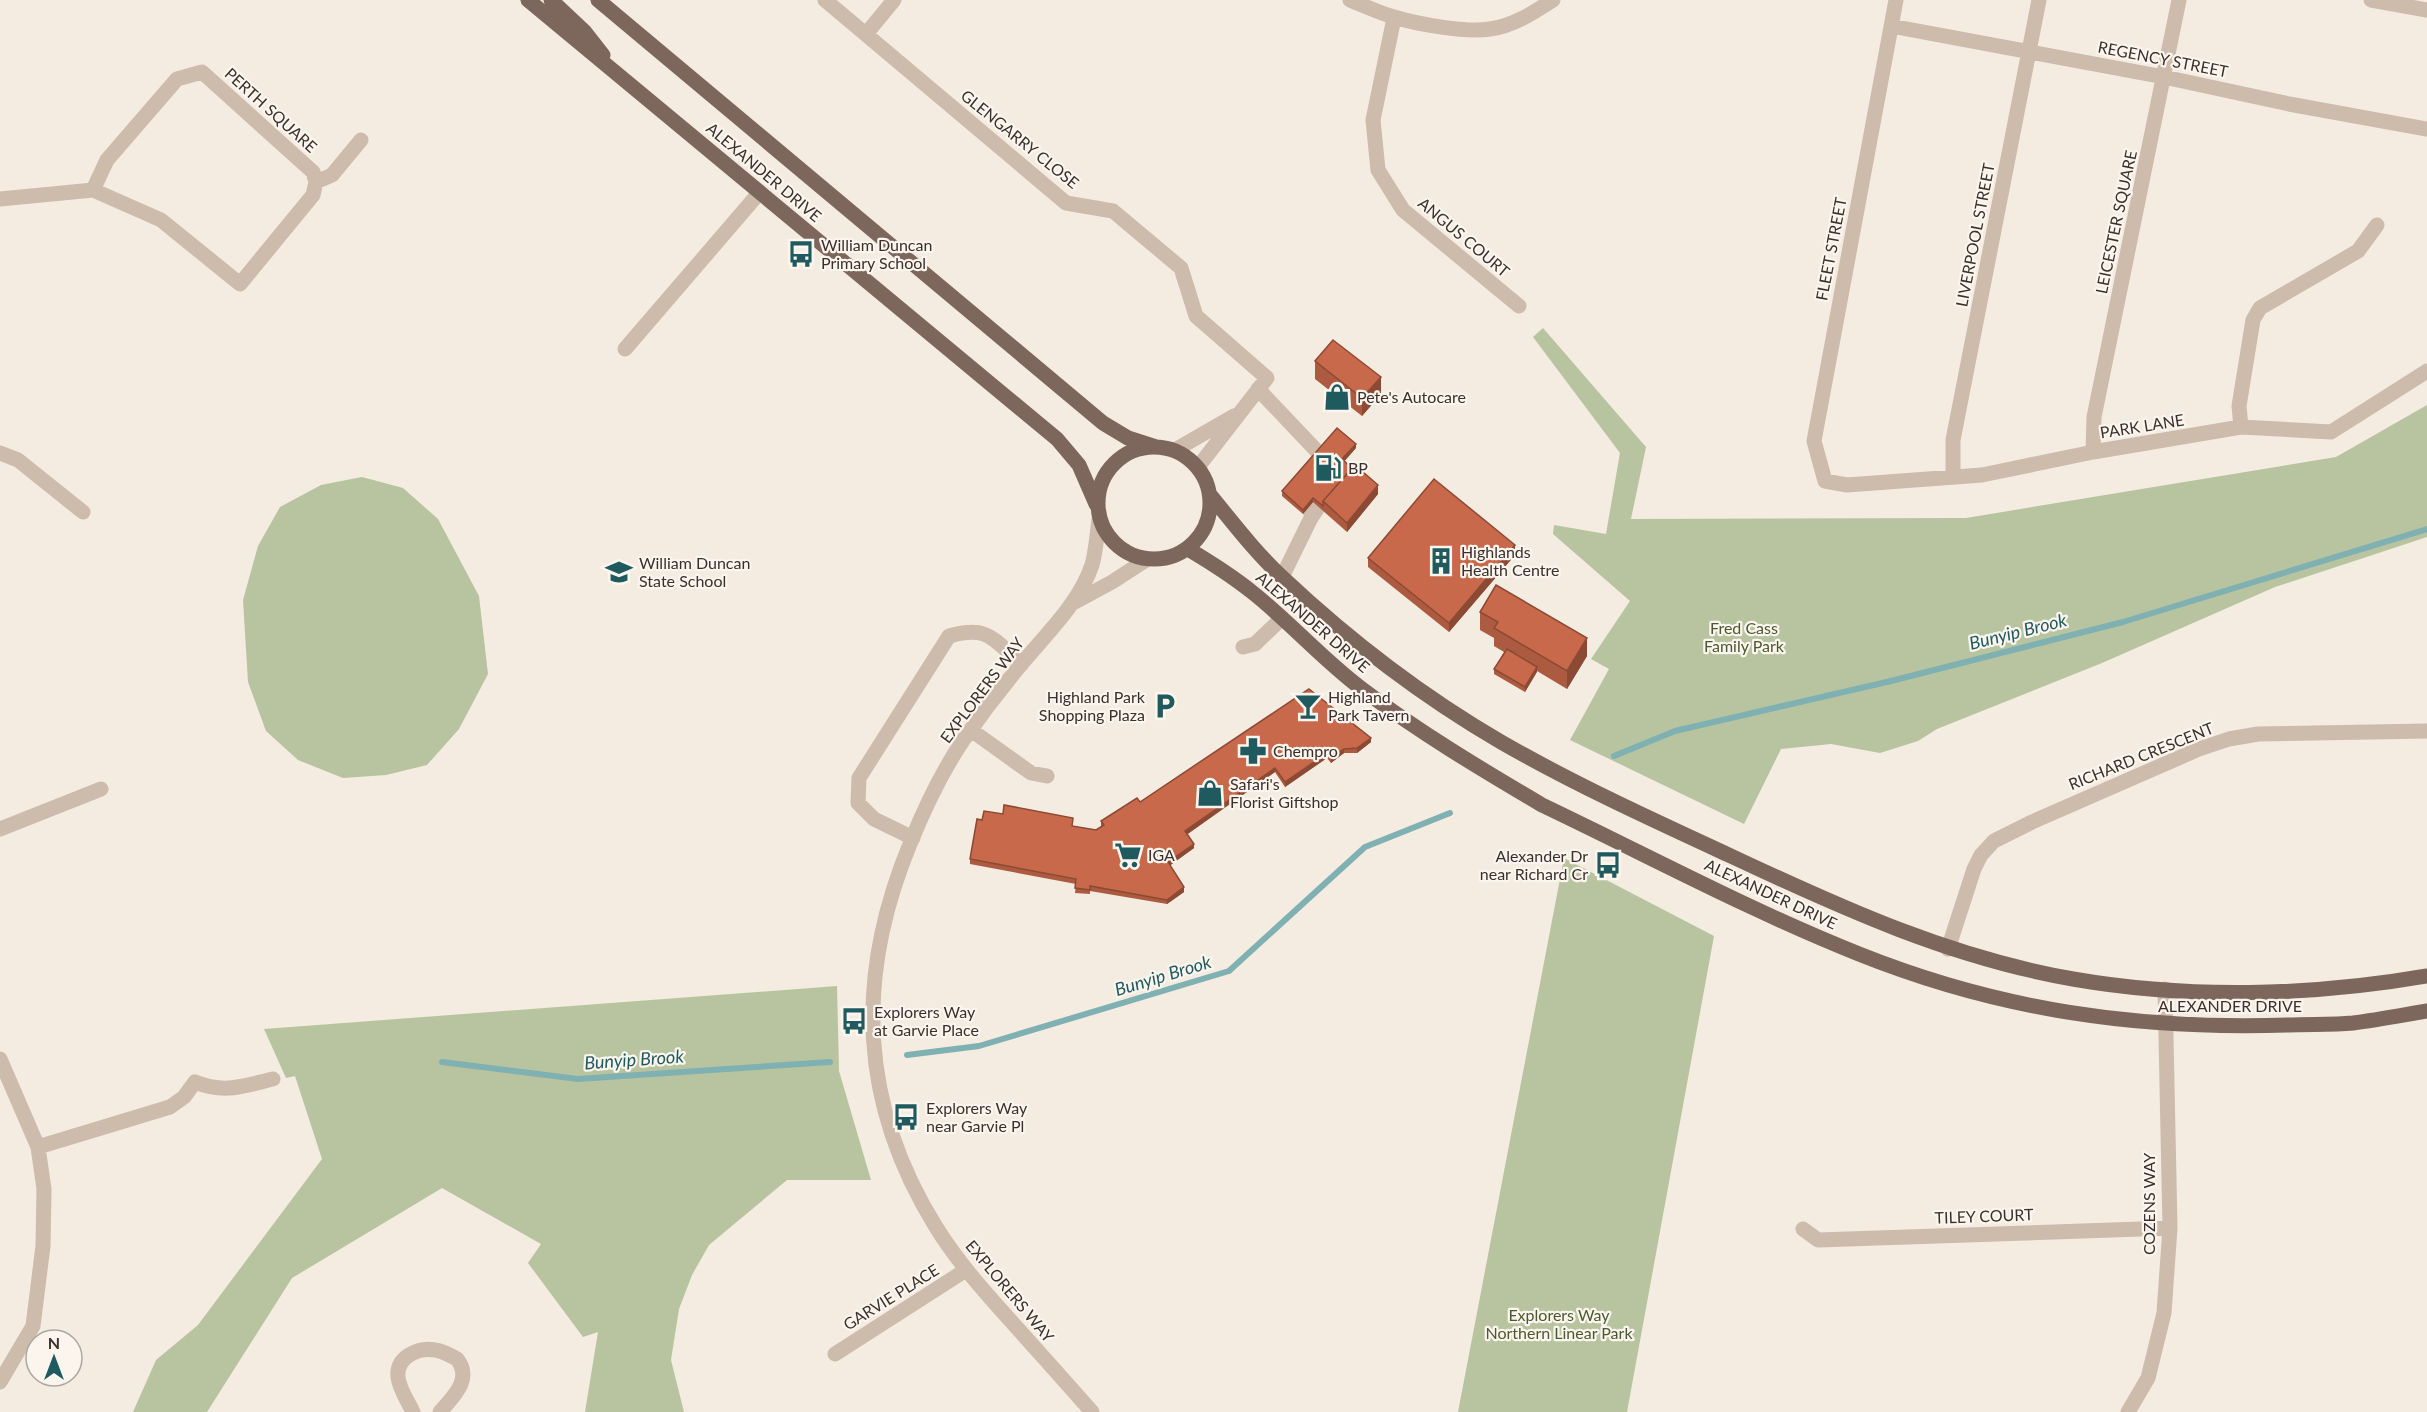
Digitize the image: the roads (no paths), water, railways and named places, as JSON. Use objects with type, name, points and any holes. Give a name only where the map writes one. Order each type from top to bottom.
[{"type":"main road","name":"ALEXANDER DRIVE","points":[[528,0],[1057,439],[1079,465],[1096,504]]},
{"type":"main road","points":[[551,0],[585,32],[617,74]]},
{"type":"main road","name":"ALEXANDER DRIVE","points":[[598,0],[1103,423],[1128,438],[1156,447]]},
{"type":"main road","points":[[1156,447],[1174,450],[1198,467],[1205,477],[1210,496],[1207,525],[1202,535],[1188,549],[1165,559],[1146,560],[1128,554],[1112,541],[1099,519],[1096,504],[1099,482],[1111,466],[1126,454],[1137,449],[1156,447]]},
{"type":"main road","name":"ALEXANDER DRIVE","points":[[1210,496],[1255,550],[1282,577],[1367,651],[1445,706],[1519,752],[1652,819],[1847,910],[1948,949],[2028,971],[2120,986],[2228,992],[2294,990],[2427,976]]},
{"type":"main road","name":"ALEXANDER DRIVE","points":[[1188,549],[1221,568],[1282,618],[1360,688],[1432,738],[1542,805],[1762,912],[1859,955],[1975,993],[2041,1009],[2119,1021],[2164,1025],[2242,1027],[2354,1023],[2427,1011]]},
{"type":"street","name":"GLENGARRY CLOSE","points":[[825,0],[843,5],[866,34],[1066,203],[1113,211],[1181,268],[1196,316],[1267,378],[1258,389]]},
{"type":"street","points":[[866,34],[894,0]]},
{"type":"street","points":[[1350,0],[1394,18],[1469,30],[1491,29],[1512,24],[1534,13],[1552,0]]},
{"type":"street","name":"FLEET STREET","points":[[1847,485],[1825,482],[1814,441],[1896,0]]},
{"type":"street","name":"LIVERPOOL STREET","points":[[1953,477],[1953,440],[2040,0]]},
{"type":"street","name":"LEICESTER SQUARE","points":[[2093,452],[2094,417],[2179,0]]},
{"type":"street","points":[[2371,0],[2427,10]]},
{"type":"street","name":"ANGUS COURT","points":[[1394,18],[1373,120],[1378,170],[1404,210],[1519,306]]},
{"type":"street","name":"REGENCY STREET","points":[[1891,26],[2164,76],[2289,104],[2427,129]]},
{"type":"street","name":"PERTH SQUARE","points":[[93,190],[107,160],[177,79],[202,72],[313,172],[316,182]]},
{"type":"street","points":[[0,199],[93,190],[161,220],[240,284],[313,195],[316,182],[332,175],[361,141]]},
{"type":"street","points":[[625,349],[760,192]]},
{"type":"street","points":[[2241,427],[2239,406],[2253,320],[2260,308],[2358,251],[2377,225]]},
{"type":"street","name":"PARK LANE","points":[[1847,485],[1982,475],[2093,452],[2241,427],[2331,432],[2427,371]]},
{"type":"street","points":[[1198,467],[1258,389],[1340,475],[1311,518],[1282,577]]},
{"type":"street","points":[[1174,450],[1239,413]]},
{"type":"street","points":[[1311,443],[1311,465]]},
{"type":"street","points":[[0,453],[18,460],[83,512]]},
{"type":"street","points":[[1311,486],[1311,518]]},
{"type":"street","name":"EXPLORERS WAY","points":[[1092,1412],[966,1270],[938,1230],[911,1182],[891,1130],[878,1084],[873,1016],[877,952],[888,905],[913,838],[939,781],[971,729],[1075,602],[1092,564],[1099,519]]},
{"type":"street","name":"EXPLORERS WAY","points":[[1075,602],[1146,560]]},
{"type":"street","points":[[1243,648],[1255,644],[1282,618]]},
{"type":"street","points":[[913,838],[874,819],[858,803],[859,778],[949,636],[970,630],[984,632],[1022,664]]},
{"type":"street","points":[[971,729],[1031,773],[1047,776]]},
{"type":"street","name":"RICHARD CRESCENT","points":[[1948,949],[1974,869],[1981,855],[1994,841],[2032,822],[2199,749],[2229,739],[2258,734],[2427,731]]},
{"type":"street","points":[[0,829],[101,789]]},
{"type":"street","name":"COZENS WAY","points":[[2128,1412],[2148,1378],[2161,1324],[2169,1228],[2165,989]]},
{"type":"street","points":[[0,1059],[38,1147],[44,1189],[43,1246],[33,1326],[0,1382]]},
{"type":"street","points":[[38,1147],[170,1107],[184,1097],[195,1082],[212,1089],[226,1090],[273,1079]]},
{"type":"street","name":"TILEY COURT","points":[[1803,1229],[1818,1239],[2169,1228]]},
{"type":"street","name":"GARVIE PLACE","points":[[835,1354],[966,1270]]},
{"type":"street","points":[[413,1412],[399,1383],[398,1371],[401,1362],[407,1356],[433,1349],[457,1359],[463,1371],[460,1387],[440,1412]]},
{"type":"waterway","name":"Bunyip Brook","points":[[1614,756],[1675,731],[1891,681],[2123,622],[2427,529]]},
{"type":"waterway","name":"Bunyip Brook","points":[[907,1055],[979,1046],[1229,971],[1365,847],[1450,813]]},
{"type":"waterway","name":"Bunyip Brook","points":[[442,1062],[578,1079],[830,1062]]},
{"type":"place","name":"William Duncan Primary School","points":[[801,254]]},
{"type":"place","name":"Pete's Autocare","points":[[1337,397]]},
{"type":"place","name":"BP","points":[[1328,468]]},
{"type":"place","name":"Highlands Health Centre","points":[[1441,561]]},
{"type":"place","name":"William Duncan State School","points":[[619,572]]},
{"type":"place","name":"Highland Park Shopping Plaza","points":[[1165,706]]},
{"type":"place","name":"Highland Park Tavern","points":[[1308,706]]},
{"type":"place","name":"Chempro","points":[[1253,751]]},
{"type":"place","name":"Safari's Florist Giftshop","points":[[1210,793]]},
{"type":"place","name":"IGA","points":[[1128,855]]},
{"type":"place","name":"Alexander Dr near Richard Cr","points":[[1608,865]]},
{"type":"place","name":"Explorers Way at Garvie Place","points":[[854,1021]]},
{"type":"place","name":"Explorers Way near Garvie Pl","points":[[906,1117]]},
{"type":"park label","name":"Fred Cass Family Park","points":[[1744,637]]},
{"type":"park label","name":"Explorers Way Northern Linear Park","points":[[1559,1324]]}]
